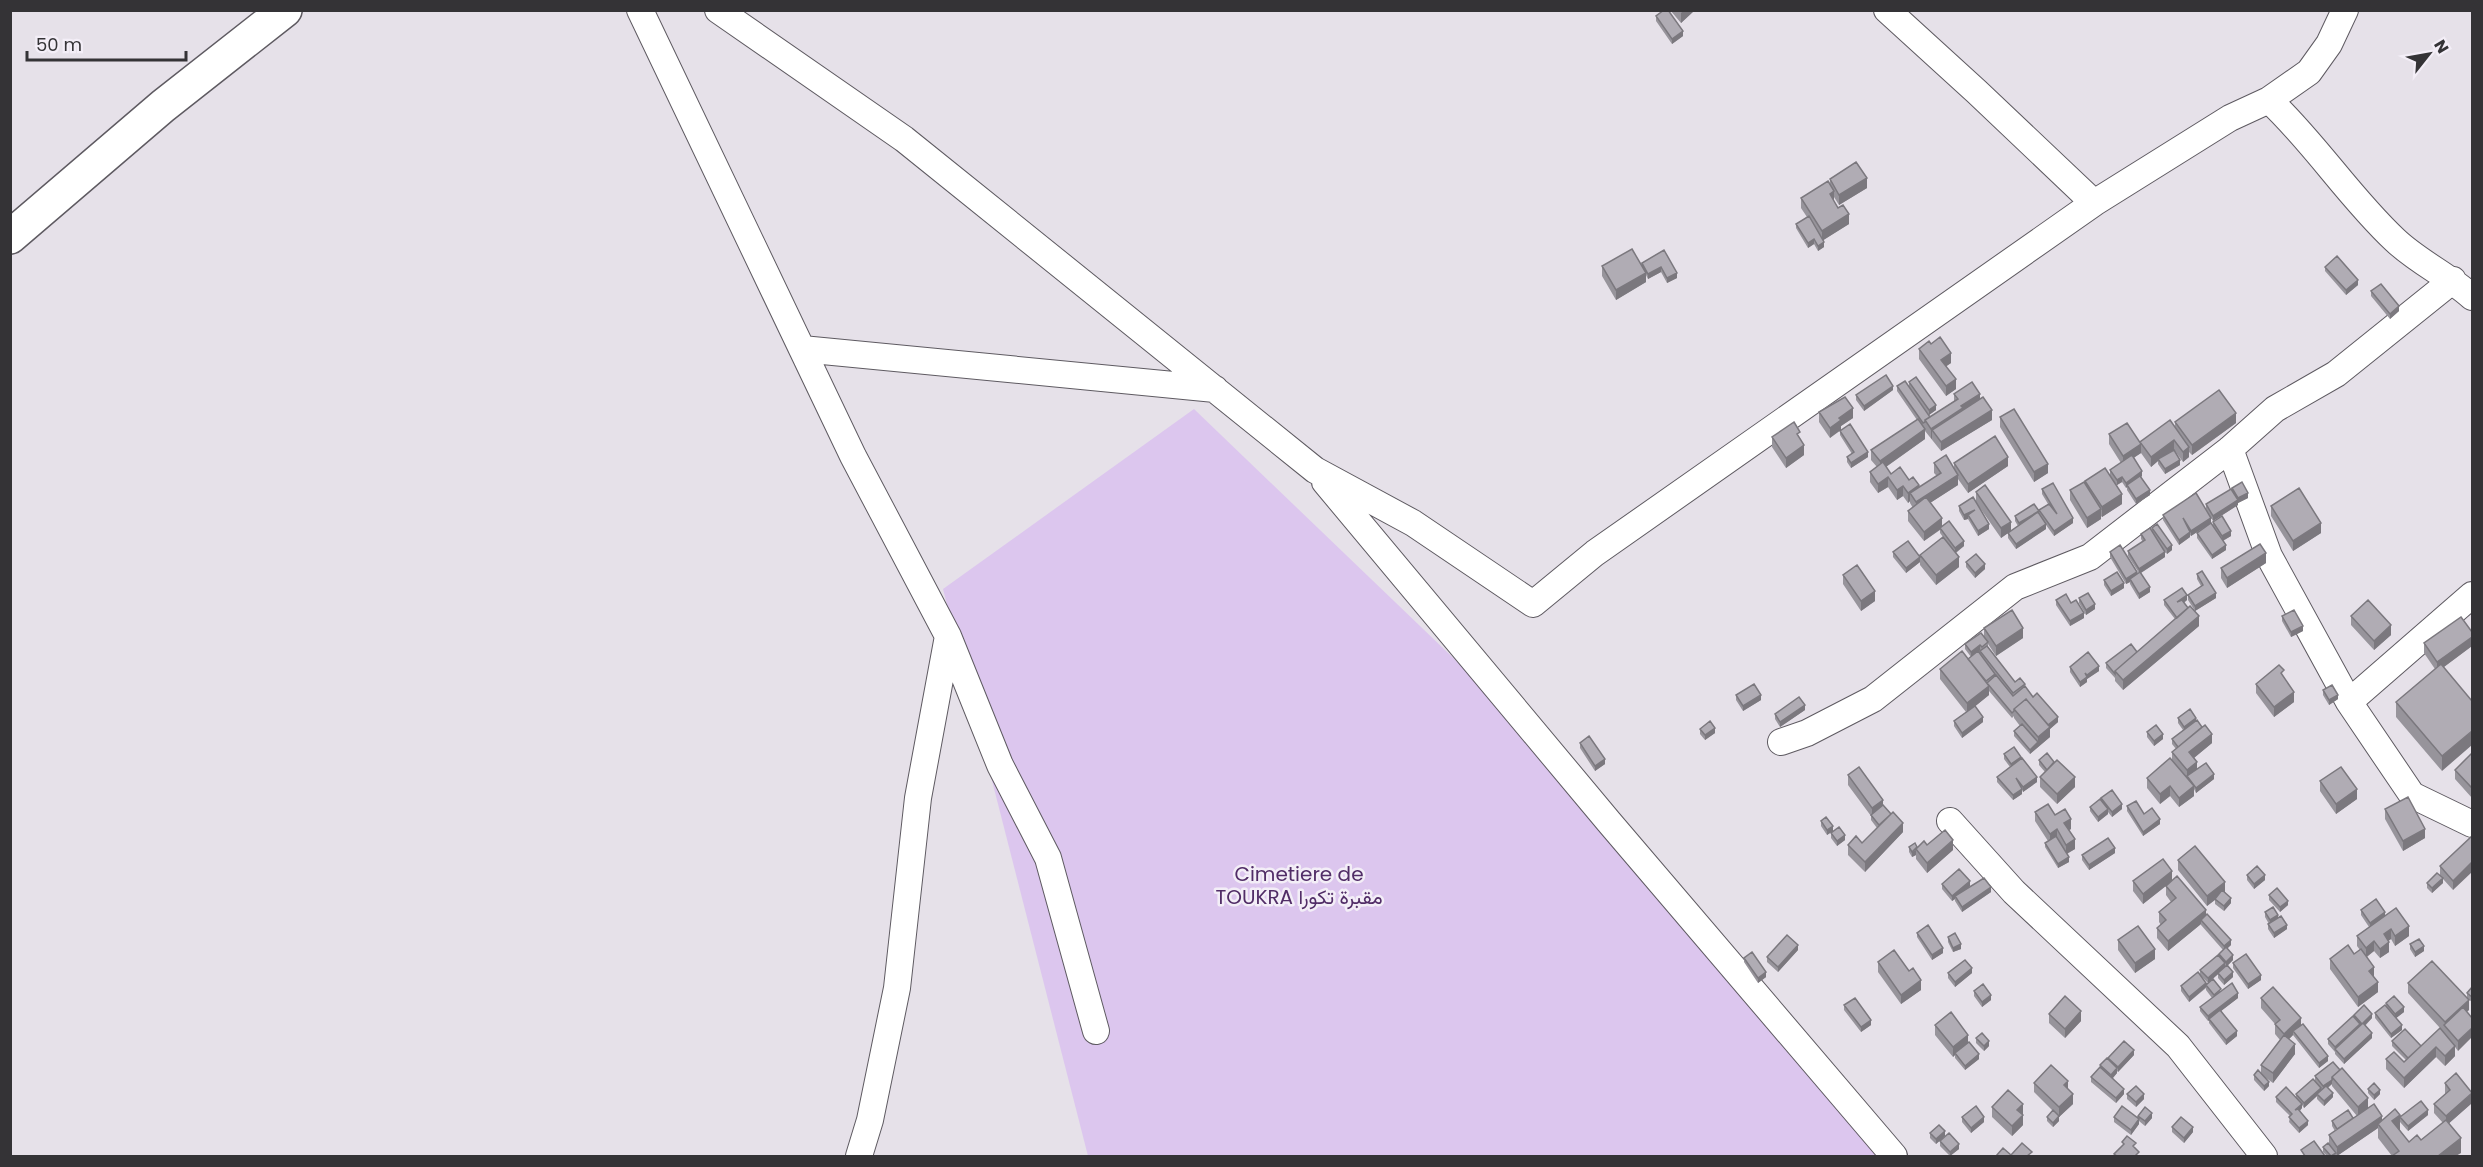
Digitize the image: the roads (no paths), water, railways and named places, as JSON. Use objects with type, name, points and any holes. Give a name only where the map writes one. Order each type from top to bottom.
[{"type":"highway","points":[[10,237],[163,106],[285,10]]},
{"type":"street","points":[[640,10],[853,456],[948,636],[1000,765],[1048,858],[1095,1031]]},
{"type":"street","points":[[718,10],[904,139],[1315,470],[1413,523],[1533,604],[1595,554],[2094,203],[2230,118],[2269,100],[2309,72],[2329,44],[2345,10]]},
{"type":"street","points":[[1887,10],[2094,203]]},
{"type":"street","points":[[2269,100],[2288,117],[2340,183],[2397,242],[2453,280],[2472,297]]},
{"type":"street","points":[[1781,742],[1807,734],[1873,699],[2015,587],[2090,557],[2230,448],[2275,409],[2336,374],[2453,280]]},
{"type":"street","points":[[802,350],[1215,389]]},
{"type":"street","points":[[2230,448],[2270,556],[2349,702],[2412,795],[2472,824]]},
{"type":"street","points":[[1315,470],[1616,831],[1894,1156]]},
{"type":"street","points":[[2349,702],[2472,594]]},
{"type":"street","points":[[859,1156],[870,1120],[897,988],[918,798],[948,636]]},
{"type":"street","points":[[1950,821],[2014,892],[2178,1046],[2264,1156]]},
{"type":"park label","name":"Cimetiere de TOUKRA مقبرة تكورا","points":[[1299,886]]}]
